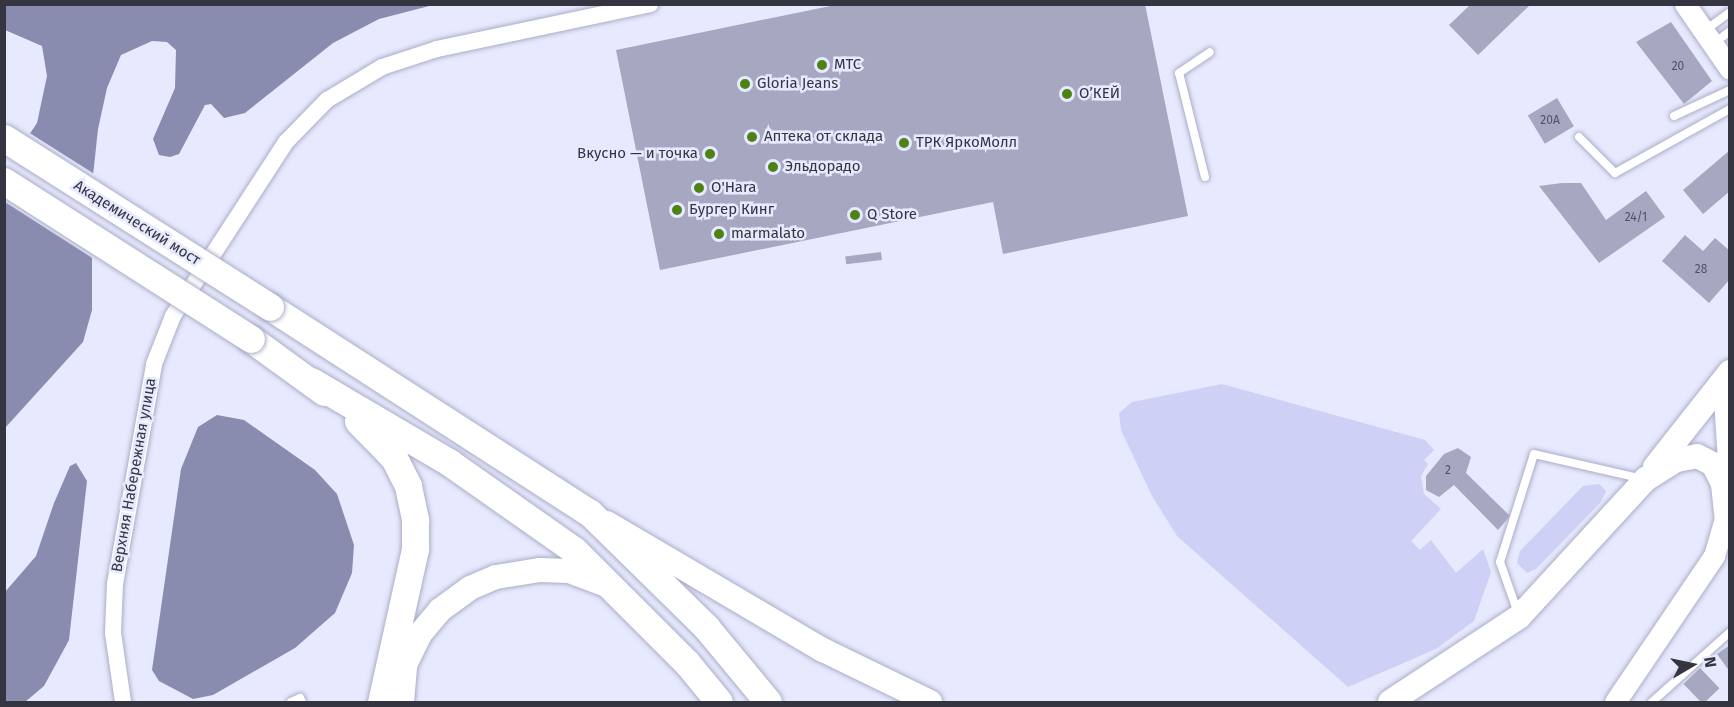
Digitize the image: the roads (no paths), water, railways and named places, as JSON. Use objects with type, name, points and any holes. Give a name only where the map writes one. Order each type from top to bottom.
[{"type":"main road","name":"Академический мост","points":[[4,138],[591,513],[706,627],[768,702]]},
{"type":"main road","points":[[4,181],[251,339],[311,381],[505,500],[574,550],[617,591],[719,702]]},
{"type":"main road","points":[[1390,702],[1519,617],[1646,479],[1729,373]]},
{"type":"main road","points":[[311,381],[378,438],[394,458],[413,504],[415,549],[381,702]]},
{"type":"main road","points":[[1646,479],[1680,458],[1706,458],[1722,479],[1727,523]]},
{"type":"main road","points":[[591,513],[823,650],[930,702]]},
{"type":"main road","points":[[402,702],[405,665],[420,634],[440,610],[470,588],[496,577],[540,570],[588,575],[617,591]]},
{"type":"street","name":"Верхняя Набережная улица","points":[[123,702],[113,633],[115,584],[154,364],[173,315],[286,142],[327,100],[382,67],[437,49],[650,4]]},
{"type":"street","points":[[1685,4],[1730,69]]},
{"type":"street","points":[[1616,702],[1714,556],[1727,523],[1730,492],[1727,420],[1729,373]]},
{"type":"lane","points":[[1708,38],[1730,12]]},
{"type":"lane","points":[[1708,38],[1730,31]]},
{"type":"lane","points":[[1205,177],[1179,73],[1210,52]]},
{"type":"lane","points":[[1674,116],[1730,90]]},
{"type":"lane","points":[[1579,137],[1615,173],[1730,110]]},
{"type":"lane","points":[[1519,617],[1500,562],[1534,454],[1646,479]]},
{"type":"lane","points":[[1652,702],[1730,632]]},
{"type":"lane","points":[[291,702],[300,698],[302,702]]},
{"type":"place","name":"МТС","points":[[822,65]]},
{"type":"place","name":"Gloria Jeans","points":[[745,84]]},
{"type":"place","name":"О’КЕЙ","points":[[1067,94]]},
{"type":"place","name":"Аптека от склада","points":[[752,137]]},
{"type":"place","name":"ТРК ЯркоМолл","points":[[904,143]]},
{"type":"place","name":"Вкусно — и точка","points":[[710,154]]},
{"type":"place","name":"Эльдорадо","points":[[773,167]]},
{"type":"place","name":"O'Hara","points":[[699,188]]},
{"type":"place","name":"Бургер Кинг","points":[[677,210]]},
{"type":"place","name":"Q Store","points":[[855,215]]},
{"type":"place","name":"marmalato","points":[[719,234]]}]
